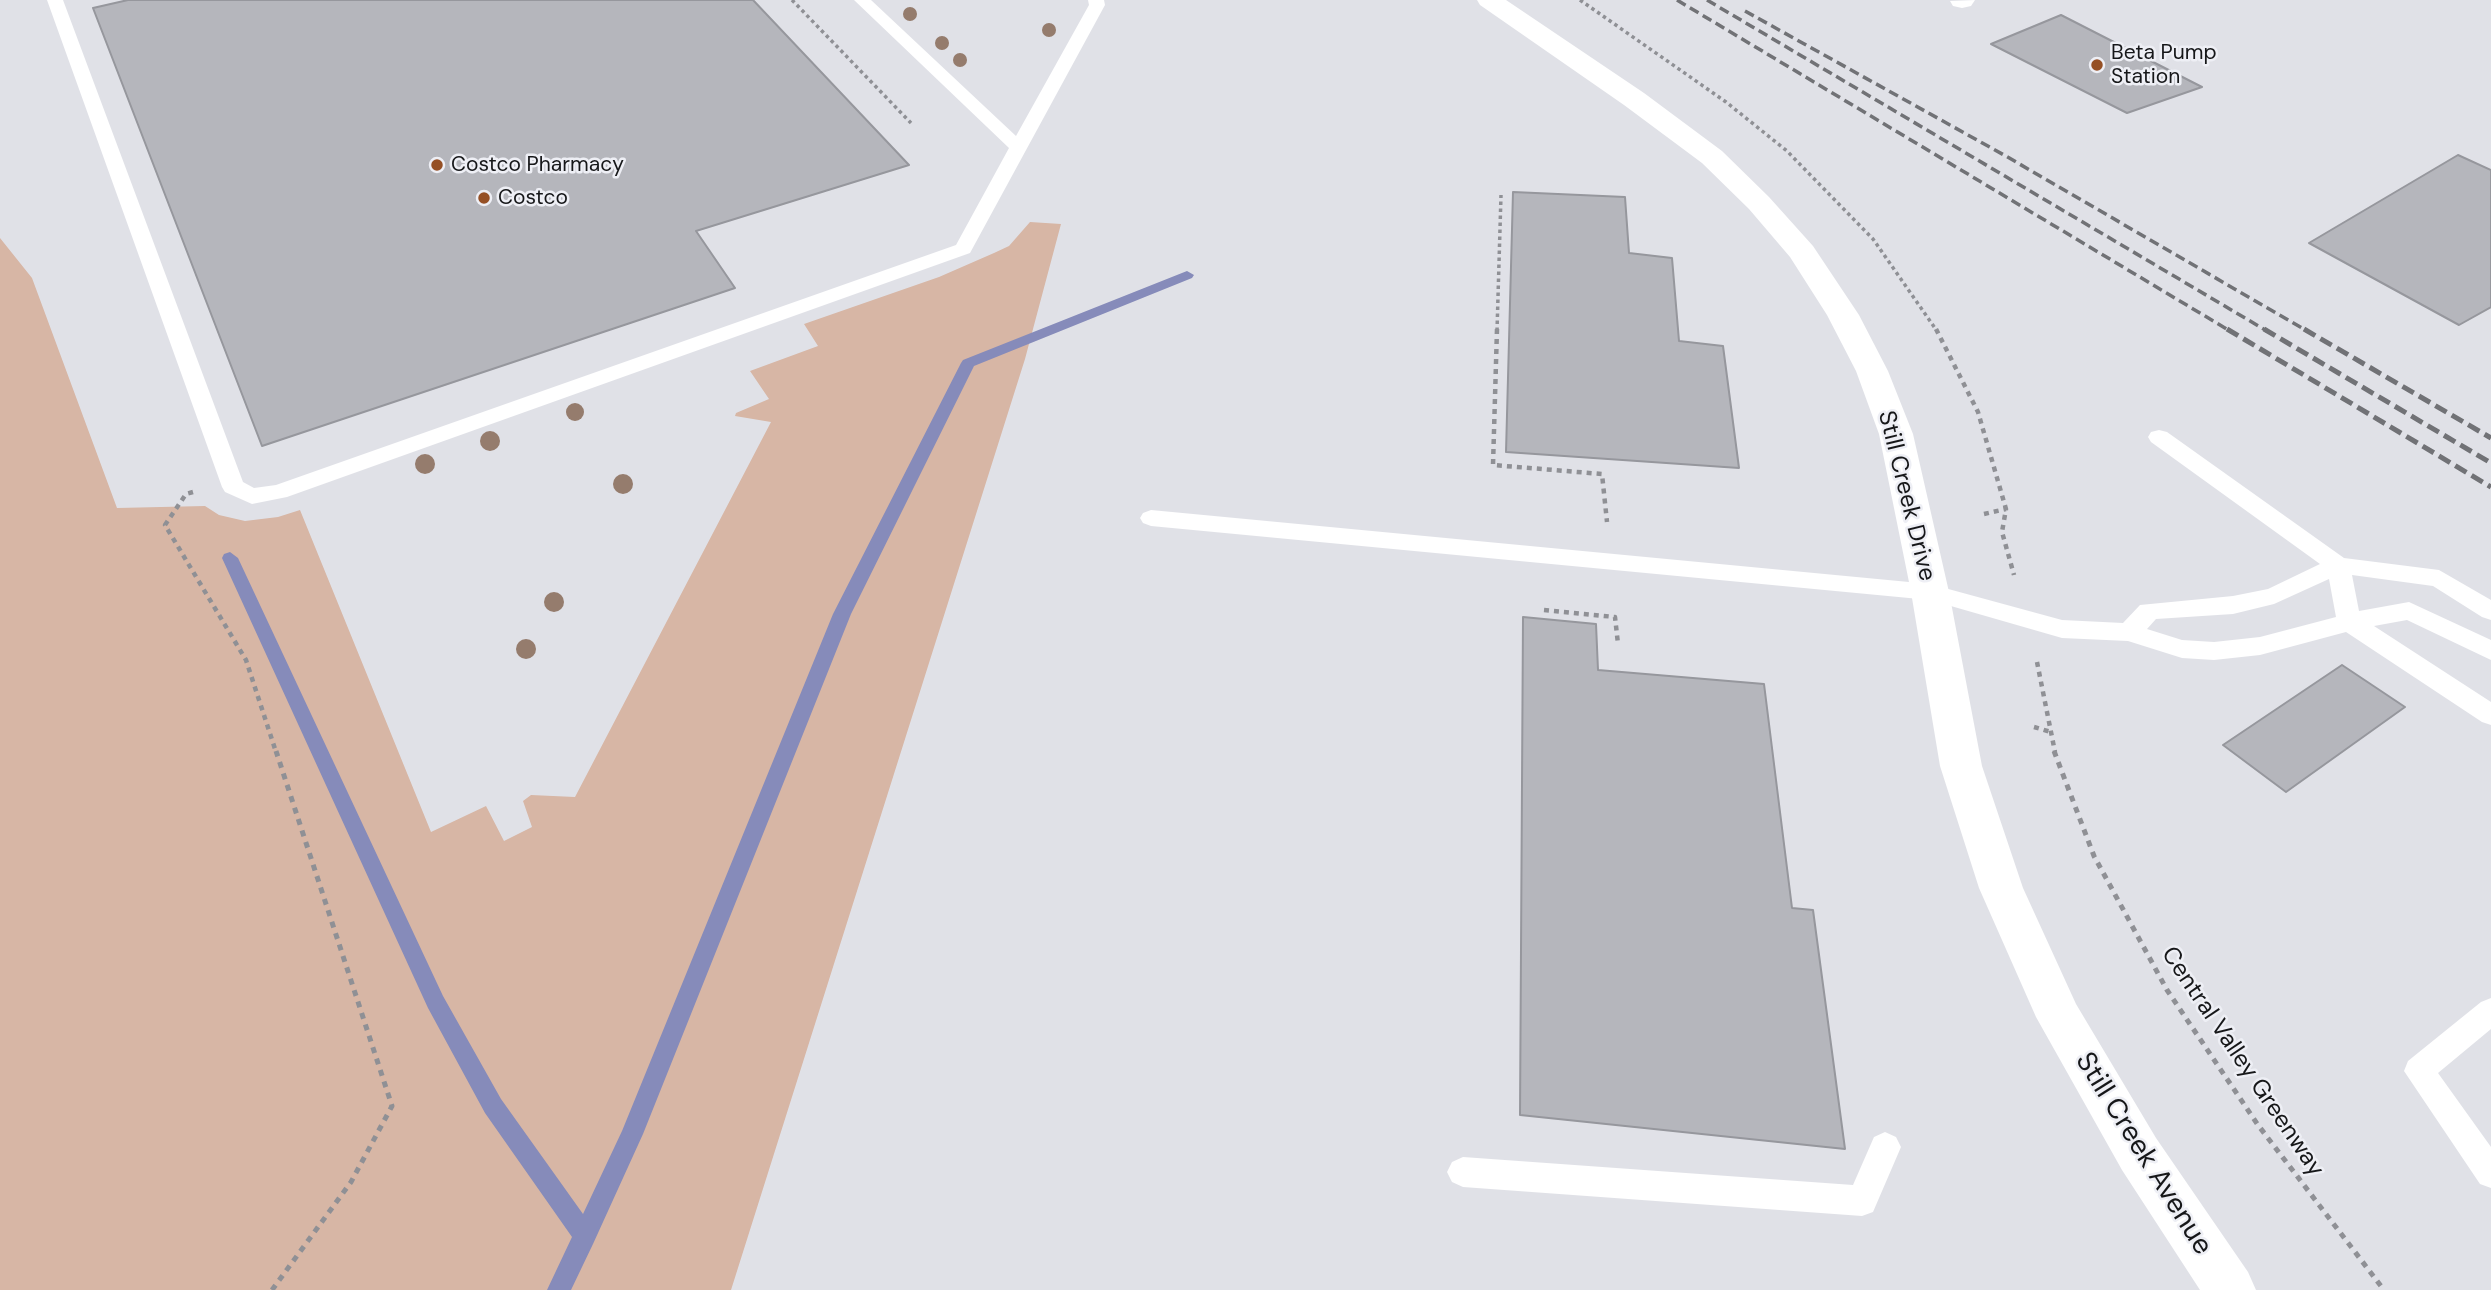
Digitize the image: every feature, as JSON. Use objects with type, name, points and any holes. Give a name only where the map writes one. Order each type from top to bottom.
[{"type":"street","name":"Still Creek Drive","points":[[1489,0],[1684,134],[1759,202],[1802,252],[1843,315],[1877,384],[1896,434],[1930,592],[1961,766],[2001,888],[2059,1017]]},
{"type":"street","name":"Still Creek Avenue","points":[[2059,1017],[2139,1154],[2230,1290]]},
{"type":"lane","points":[[55,0],[233,487],[252,496],[279,492],[963,249],[1097,5],[1096,0]]},
{"type":"lane","points":[[862,0],[1018,147]]},
{"type":"lane","points":[[2159,437],[2338,565],[2439,578],[2491,611]]},
{"type":"lane","points":[[1151,518],[1930,592],[2062,629],[2129,632],[2182,649],[2214,651],[2260,646],[2349,622],[2409,611],[2491,651]]},
{"type":"lane","points":[[2129,632],[2149,611],[2233,605],[2274,596],[2338,565]]},
{"type":"lane","points":[[2338,565],[2349,622],[2491,716]]},
{"type":"lane","points":[[2491,1011],[2420,1071],[2491,1173]]},
{"type":"lane","points":[[1463,1172],[1862,1201],[1885,1147]]},
{"type":"path","points":[[792,0],[911,123]]},
{"type":"path","points":[[1501,195],[1493,465],[1602,474],[1608,526]]},
{"type":"path","points":[[230,478],[186,494],[164,525],[246,660],[392,1106],[351,1182],[272,1290]]},
{"type":"path","points":[[1984,514],[2006,509]]},
{"type":"path","points":[[1544,610],[1615,617],[1618,644]]},
{"type":"path","name":"Central Valley Greenway","points":[[2043,682],[2051,732],[2064,782],[2094,856],[2167,990],[2258,1125],[2384,1290]]},
{"type":"path","points":[[2034,727],[2051,732]]},
{"type":"shaded area","points":[[1030,222],[1061,224],[1025,359],[731,1290],[0,1290],[0,238],[32,278],[117,508],[205,506],[219,515],[245,521],[278,517],[300,510],[431,832],[486,806],[504,841],[532,827],[523,801],[531,795],[575,797],[771,422],[735,416],[736,413],[769,399],[750,371],[818,346],[804,324],[939,277],[994,253],[1009,246]]},
{"type":"building","name":"Costco","points":[[128,0],[753,0],[909,165],[696,231],[735,288],[262,446],[93,8]]},
{"type":"building","name":"Beta Pump Station","points":[[2061,15],[2202,87],[2127,113],[1991,44]]},
{"type":"building","points":[[2458,155],[2491,170],[2491,307],[2459,325],[2309,243]]},
{"type":"building","points":[[1513,192],[1625,197],[1629,253],[1672,258],[1679,341],[1723,346],[1739,468],[1506,452]]},
{"type":"building","points":[[1523,617],[1596,624],[1598,670],[1764,684],[1792,908],[1813,910],[1845,1149],[1520,1115]]},
{"type":"building","points":[[2342,665],[2405,707],[2286,792],[2223,745]]},
{"type":"waterway","points":[[585,1235],[632,1134],[842,614],[968,363],[1187,275]]},
{"type":"waterway","points":[[230,558],[435,1002],[493,1106],[585,1235]]},
{"type":"waterway","points":[[559,1290],[585,1235]]},
{"type":"railway","points":[[1677,0],[2230,331]]},
{"type":"railway","points":[[1707,0],[2267,331]]},
{"type":"railway","points":[[1745,11],[2004,155],[2307,331]]},
{"type":"railway","points":[[2227,329],[2491,487]]},
{"type":"railway","points":[[2264,329],[2491,463]]},
{"type":"railway","points":[[2304,329],[2491,438]]},
{"type":"place","name":"Beta Pump Station","points":[[2097,65]]},
{"type":"place","name":"Costco Pharmacy","points":[[437,165]]},
{"type":"place","name":"Costco","points":[[484,198]]}]
